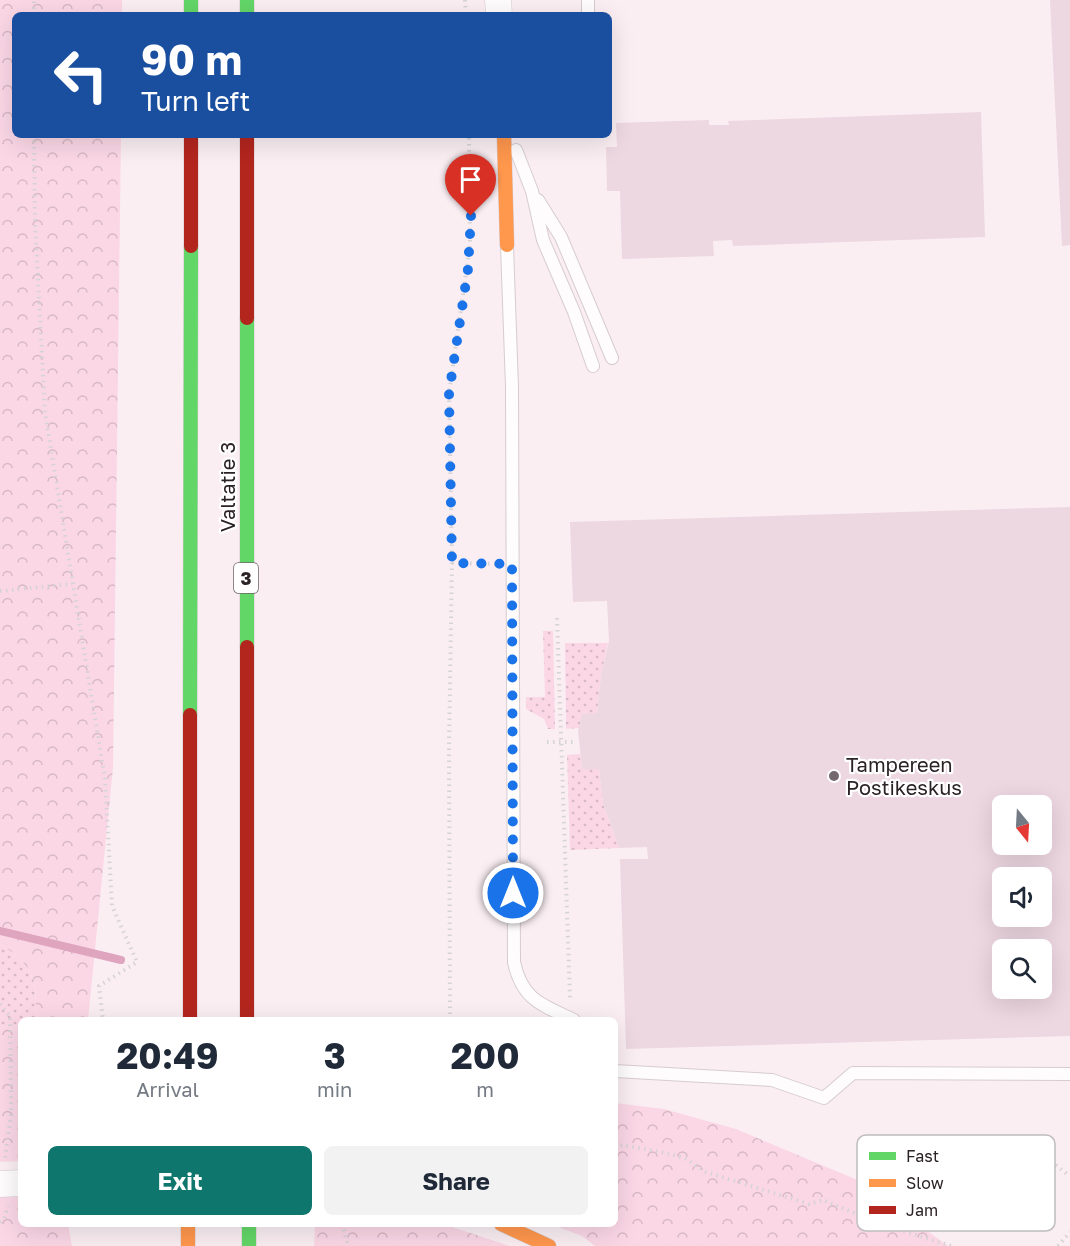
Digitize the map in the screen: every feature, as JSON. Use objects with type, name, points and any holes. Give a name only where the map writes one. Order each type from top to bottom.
[{"type":"main road","name":"Valtatie 3","points":[[190,1017],[191,138]]},
{"type":"main road","name":"Valtatie 3","points":[[247,138],[247,1017]]},
{"type":"main road","points":[[504,138],[507,245]]},
{"type":"main road","points":[[188,1246],[189,1227]]},
{"type":"main road","points":[[249,1227],[249,1246]]},
{"type":"main road","points":[[508,1227],[549,1246]]},
{"type":"lane","points":[[512,138],[532,191],[543,240],[574,312],[593,366]]},
{"type":"lane","points":[[532,191],[561,237],[612,358]]},
{"type":"lane","points":[[507,245],[512,387],[514,962],[521,985],[531,998],[568,1017]]},
{"type":"lane","points":[[618,1071],[772,1080],[824,1098],[853,1073],[1070,1074]]},
{"type":"path","points":[[34,138],[35,222],[45,413],[105,779],[112,906],[137,962],[99,986],[103,1017]]},
{"type":"path","points":[[450,1017],[449,746],[452,563],[449,393],[470,245],[469,138]]},
{"type":"path","points":[[452,563],[512,564]]},
{"type":"path","points":[[0,591],[72,584]]},
{"type":"path","points":[[557,618],[559,742],[570,1004],[573,1017]]},
{"type":"path","points":[[547,742],[576,742]]},
{"type":"path","points":[[0,1004],[10,1016],[11,1114],[8,1184]]},
{"type":"path","points":[[618,1147],[622,1145],[671,1154],[686,1159],[706,1172],[754,1188],[809,1204],[823,1200],[857,1214]]},
{"type":"path","points":[[1055,1165],[1070,1176]]},
{"type":"path","points":[[343,1227],[348,1246]]},
{"type":"path","points":[[903,1231],[951,1246]]},
{"type":"path","points":[[1058,1246],[1070,1232]]},
{"type":"green space","points":[[0,0],[122,0],[122,12],[12,12],[12,138],[121,138],[113,768],[88,1017],[36,1017],[36,994],[32,975],[21,960],[0,944]]},
{"type":"green space","points":[[543,631],[553,631],[555,729],[548,729],[544,719],[526,709],[526,697],[545,697]]},
{"type":"green space","points":[[565,643],[608,643],[601,675],[597,713],[579,728],[566,729]]},
{"type":"green space","points":[[580,754],[582,769],[599,769],[603,803],[619,848],[570,850],[567,755]]},
{"type":"green space","points":[[0,944],[21,960],[32,975],[36,994],[36,1017],[18,1017],[18,1030],[0,1025]]},
{"type":"green space","points":[[0,1025],[18,1030],[18,1161],[0,1162]]},
{"type":"green space","points":[[618,1103],[664,1109],[736,1129],[857,1180],[857,1231],[928,1231],[948,1246],[595,1246],[582,1236],[558,1227],[618,1227]]},
{"type":"green space","points":[[0,1195],[18,1196],[18,1227],[69,1227],[72,1246],[0,1246]]},
{"type":"green space","points":[[315,1227],[452,1227],[510,1246],[314,1246]]},
{"type":"building","points":[[1050,0],[1070,0],[1070,245],[1062,246]]},
{"type":"building","points":[[981,112],[985,237],[733,246],[732,240],[713,241],[714,256],[622,259],[620,191],[607,191],[606,147],[617,147],[616,123],[709,120],[709,125],[729,125],[728,121]]},
{"type":"building","name":"Tampereen Postikeskus","points":[[1070,507],[1070,1036],[626,1049],[620,859],[648,859],[647,847],[619,848],[603,803],[599,769],[582,769],[578,731],[582,714],[597,713],[601,675],[609,641],[607,601],[573,602],[570,522]]},
{"type":"waterway","points":[[0,931],[121,960]]},
{"type":"traffic: fast","points":[[191,0],[191,12]]},
{"type":"traffic: fast","points":[[247,0],[247,12]]},
{"type":"traffic: fast","points":[[190,715],[191,246]]},
{"type":"traffic: fast","points":[[247,318],[247,647]]},
{"type":"traffic: fast","points":[[249,1227],[249,1246]]},
{"type":"traffic: slow","points":[[504,138],[507,245]]},
{"type":"traffic: slow","points":[[188,1227],[188,1246]]},
{"type":"traffic: slow","points":[[508,1227],[549,1246]]},
{"type":"traffic: jam","points":[[191,138],[191,246]]},
{"type":"traffic: jam","points":[[247,138],[247,318]]},
{"type":"traffic: jam","points":[[247,647],[247,1017]]},
{"type":"traffic: jam","points":[[190,715],[190,1017]]},
{"type":"place","name":"Tampereen Postikeskus","points":[[834,776]]},
{"type":"route","points":[[471,216],[468,269],[455,341],[449,393],[452,563],[512,564],[513,893]]}]
